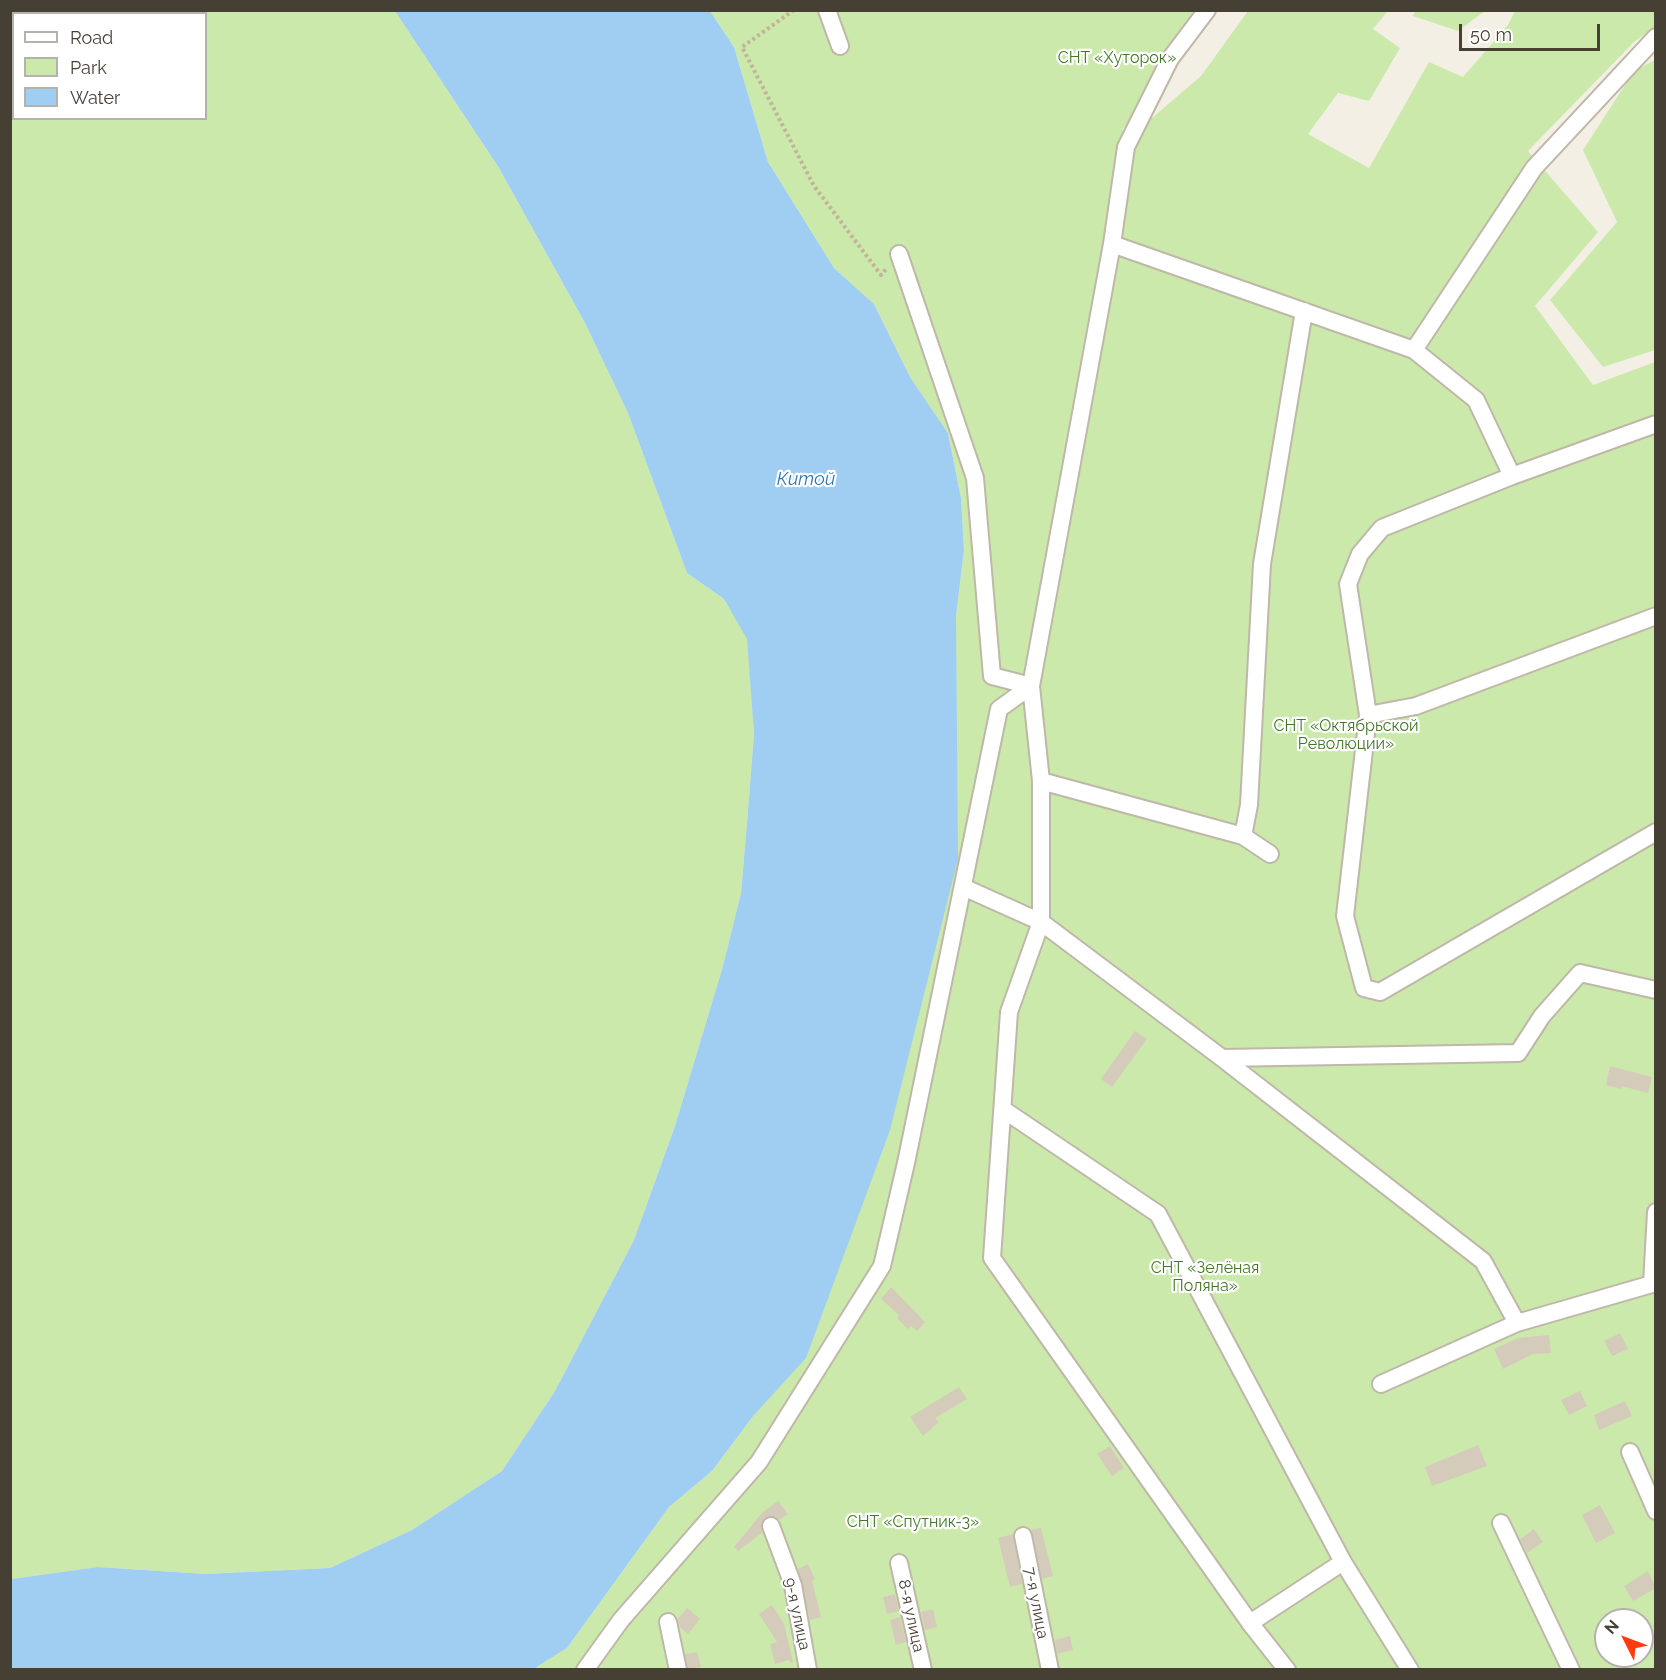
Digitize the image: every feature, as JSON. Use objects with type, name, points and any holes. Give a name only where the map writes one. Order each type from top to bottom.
[{"type":"street","points":[[827,10],[840,46]]},
{"type":"street","points":[[1207,10],[1170,59],[1126,147],[1112,244],[1031,687],[1041,781],[1041,922],[1009,1012],[992,1258],[1250,1623],[1287,1670]]},
{"type":"street","points":[[1414,350],[1534,168],[1656,37]]},
{"type":"street","points":[[1112,244],[1414,350],[1476,400],[1512,476]]},
{"type":"street","points":[[898,254],[975,478],[992,676],[1031,687]]},
{"type":"street","points":[[1243,836],[1249,805],[1262,564],[1305,310]]},
{"type":"street","points":[[1656,424],[1512,476],[1383,528],[1360,554],[1348,584],[1368,715],[1345,916],[1364,988],[1380,992],[1656,832]]},
{"type":"street","points":[[1368,715],[1416,706],[1656,616]]},
{"type":"street","points":[[585,1670],[621,1620],[759,1462],[882,1266],[906,1163],[999,709],[1031,687]]},
{"type":"street","points":[[1041,781],[1243,836],[1270,854]]},
{"type":"street","points":[[963,887],[1041,922],[1222,1058],[1483,1261],[1516,1323]]},
{"type":"street","points":[[1222,1058],[1518,1053],[1542,1017],[1580,973],[1656,990]]},
{"type":"street","points":[[1004,1110],[1158,1214],[1343,1562],[1410,1670]]},
{"type":"street","points":[[1381,1384],[1516,1323],[1652,1284],[1656,1212]]},
{"type":"street","points":[[1630,1452],[1656,1511]]},
{"type":"street","points":[[1501,1523],[1571,1670]]},
{"type":"street","name":"9-я улица","points":[[771,1526],[793,1585],[808,1670]]},
{"type":"street","name":"7-я улица","points":[[1023,1536],[1050,1670]]},
{"type":"street","points":[[1250,1623],[1343,1562]]},
{"type":"street","name":"8-я улица","points":[[899,1563],[923,1670]]},
{"type":"street","points":[[668,1622],[678,1670]]},
{"type":"path","points":[[794,10],[742,47],[814,186],[881,275],[898,254]]},
{"type":"green space","points":[[1415,10],[1485,11],[1458,31],[1413,16]]},
{"type":"green space","points":[[10,11],[395,11],[499,168],[585,323],[628,413],[687,573],[724,599],[748,639],[754,734],[741,893],[723,966],[675,1126],[634,1240],[555,1391],[502,1471],[412,1530],[330,1568],[205,1574],[98,1567],[11,1579]]},
{"type":"green space","points":[[710,11],[1213,11],[1122,130],[1131,136],[1201,76],[1248,11],[1388,11],[1373,29],[1400,48],[1369,101],[1338,93],[1308,134],[1369,168],[1429,62],[1463,77],[1508,25],[1515,11],[1655,11],[1655,27],[1634,42],[1528,151],[1598,232],[1535,306],[1593,385],[1655,362],[1655,1669],[532,1670],[567,1648],[669,1507],[712,1471],[754,1415],[956,616],[964,550],[961,498],[948,433],[910,377],[874,304],[834,268],[768,162],[734,47]]},
{"type":"green space","points":[[1655,60],[1655,350],[1603,367],[1550,300],[1617,222],[1583,150],[1634,71]]},
{"type":"water","name":"Китой","points":[[395,11],[710,11],[734,47],[768,162],[834,268],[874,304],[910,377],[948,433],[961,498],[964,550],[956,616],[958,859],[890,1130],[806,1358],[754,1415],[712,1471],[669,1507],[567,1648],[532,1670],[11,1669],[11,1579],[98,1567],[205,1574],[330,1568],[412,1530],[502,1471],[555,1391],[634,1240],[675,1126],[723,966],[741,893],[754,734],[747,639],[724,599],[687,573],[628,413],[585,323],[499,168]]},
{"type":"building","points":[[1135,1031],[1147,1039],[1112,1087],[1101,1079]]},
{"type":"building","points":[[1610,1066],[1652,1077],[1648,1093],[1622,1086],[1621,1089],[1606,1085]]},
{"type":"building","points":[[891,1287],[925,1322],[917,1331],[911,1326],[908,1329],[897,1318],[899,1315],[881,1299]]},
{"type":"building","points":[[1620,1333],[1628,1349],[1612,1356],[1604,1341]]},
{"type":"building","points":[[1549,1335],[1551,1353],[1533,1354],[1503,1369],[1494,1349],[1518,1338]]},
{"type":"building","points":[[959,1387],[967,1399],[935,1418],[939,1422],[923,1436],[910,1417]]},
{"type":"building","points":[[1580,1391],[1587,1406],[1569,1415],[1561,1400]]},
{"type":"building","points":[[1625,1401],[1632,1416],[1599,1430],[1594,1415]]},
{"type":"building","points":[[1478,1445],[1487,1466],[1432,1486],[1425,1467]]},
{"type":"building","points":[[1110,1446],[1124,1468],[1112,1476],[1097,1454]]},
{"type":"building","points":[[778,1501],[788,1514],[779,1520],[772,1516],[763,1519],[762,1533],[738,1551],[734,1547],[762,1513]]},
{"type":"building","points":[[1600,1505],[1615,1533],[1596,1543],[1582,1515]]},
{"type":"building","points":[[1041,1528],[1053,1576],[1042,1579],[1031,1530]]},
{"type":"building","points":[[1534,1529],[1543,1542],[1527,1553],[1520,1539]]},
{"type":"building","points":[[1013,1534],[1022,1584],[1010,1587],[998,1538]]},
{"type":"building","points":[[808,1564],[815,1579],[812,1581],[821,1617],[810,1620],[798,1569]]},
{"type":"building","points":[[1648,1571],[1656,1588],[1633,1601],[1624,1586]]},
{"type":"building","points":[[895,1594],[899,1611],[887,1614],[883,1597]]},
{"type":"building","points":[[772,1605],[784,1624],[793,1662],[791,1663],[789,1660],[775,1664],[770,1644],[777,1642],[759,1614]]},
{"type":"building","points":[[687,1608],[700,1619],[688,1634],[680,1627],[678,1619]]},
{"type":"building","points":[[933,1609],[937,1627],[925,1630],[921,1612]]},
{"type":"building","points":[[900,1617],[906,1642],[896,1645],[890,1620]]},
{"type":"building","points":[[1070,1636],[1073,1650],[1057,1654],[1055,1640]]},
{"type":"building","points":[[697,1652],[701,1667],[688,1670],[685,1654]]},
{"type":"park label","name":"СНТ «Хуторок»","points":[[1117,58]]},
{"type":"park label","name":"СНТ «Октябрьской Революции»","points":[[1346,735]]},
{"type":"park label","name":"СНТ «Зелёная Поляна»","points":[[1205,1277]]},
{"type":"park label","name":"СНТ «Спутник-3»","points":[[913,1522]]}]
